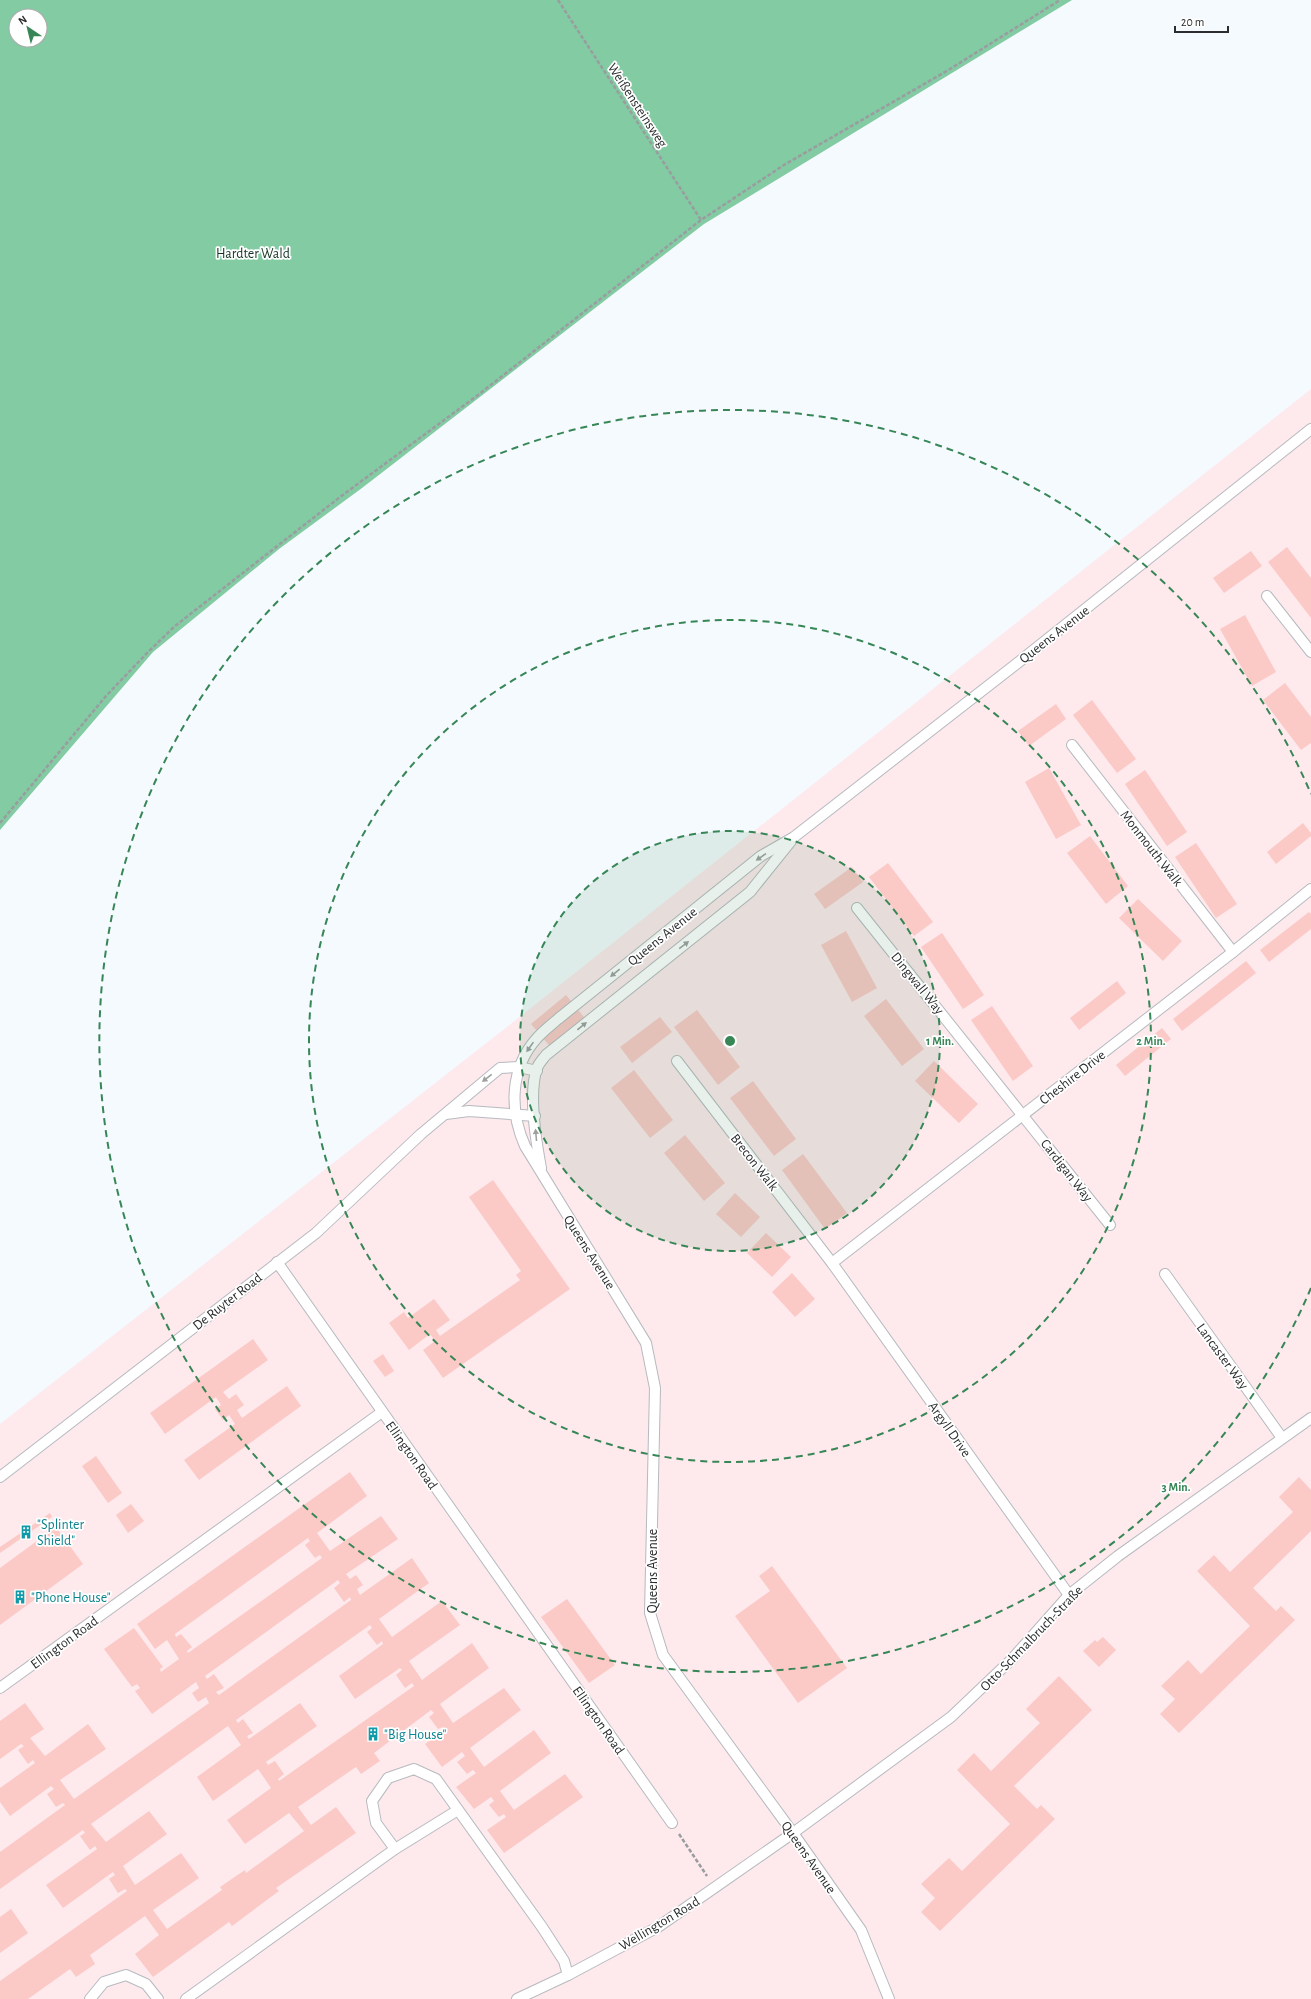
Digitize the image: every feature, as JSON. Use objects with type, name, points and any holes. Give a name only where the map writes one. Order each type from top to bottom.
[{"type":"lane","name":"Queens Avenue","points":[[889,1999],[860,1930],[793,1833],[663,1655],[650,1613],[655,1388],[646,1343],[522,1140],[518,1130],[515,1114],[514,1096],[519,1067],[527,1050],[543,1032],[761,856],[794,837],[1311,429]]},
{"type":"lane","points":[[1267,596],[1311,652]]},
{"type":"lane","name":"Monmouth Walk","points":[[1072,745],[1233,952]]},
{"type":"lane","name":"Queens Avenue","points":[[542,1174],[536,1139],[534,1085],[537,1071],[546,1055],[750,892],[794,837]]},
{"type":"lane","name":"Cheshire Drive","points":[[832,1263],[1233,952],[1311,889]]},
{"type":"lane","name":"Dingwall Way","points":[[857,908],[1023,1115]]},
{"type":"lane","name":"Brecon Walk","points":[[677,1061],[832,1263]]},
{"type":"lane","name":"De Ruyter Road","points":[[0,1477],[316,1233],[421,1134],[446,1114],[469,1092],[500,1068],[519,1067],[537,1071]]},
{"type":"lane","points":[[446,1114],[469,1111],[535,1116]]},
{"type":"lane","name":"Cardigan Way","points":[[1023,1115],[1110,1225]]},
{"type":"lane","points":[[277,1262],[382,1412]]},
{"type":"lane","name":"Argyll Drive","points":[[832,1263],[1068,1595]]},
{"type":"lane","name":"Lancaster Way","points":[[1165,1274],[1282,1438]]},
{"type":"lane","name":"Ellington Road","points":[[0,1688],[382,1412],[672,1823]]},
{"type":"lane","name":"Otto-Schmalbruch-Straße","points":[[793,1833],[951,1717],[1012,1659],[1068,1595],[1118,1556],[1311,1418]]},
{"type":"lane","points":[[395,1849],[376,1823],[372,1802],[388,1778],[414,1769],[436,1779],[542,1927],[564,1962],[568,1975]]},
{"type":"lane","points":[[186,1999],[395,1849],[458,1810]]},
{"type":"lane","name":"Wellington Road","points":[[517,1999],[568,1975],[658,1927],[793,1833]]},
{"type":"lane","points":[[90,1999],[104,1982],[126,1974],[146,1984],[158,1999]]},
{"type":"path","name":"Weißensteinsweg","points":[[558,0],[701,220]]},
{"type":"path","points":[[0,823],[106,696],[175,626],[340,497],[478,395],[701,220],[784,165],[950,69],[1060,0]]},
{"type":"path","points":[[672,1823],[715,1888]]},
{"type":"shaded area","points":[[1311,389],[1311,1999],[0,1999],[0,1424],[512,1023]]},
{"type":"green space","name":"Hardter Wald","points":[[0,0],[1072,0],[704,224],[362,488],[279,549],[153,652],[0,830]]},
{"type":"building","points":[[1287,547],[1311,578],[1311,618],[1268,562]]},
{"type":"building","points":[[1251,551],[1262,566],[1224,593],[1213,578]]},
{"type":"building","points":[[1245,615],[1276,672],[1252,686],[1220,629]]},
{"type":"building","points":[[1285,683],[1311,717],[1311,743],[1301,750],[1263,700]]},
{"type":"building","points":[[1092,700],[1136,759],[1117,773],[1073,715]]},
{"type":"building","points":[[1056,704],[1066,719],[1029,746],[1018,731]]},
{"type":"building","points":[[1049,768],[1081,825],[1056,839],[1025,782]]},
{"type":"building","points":[[1145,770],[1187,832],[1167,846],[1125,784]]},
{"type":"building","points":[[1303,823],[1311,833],[1311,836],[1276,864],[1267,852]]},
{"type":"building","points":[[1090,836],[1128,886],[1106,904],[1067,853]]},
{"type":"building","points":[[1196,843],[1237,904],[1216,918],[1175,857]]},
{"type":"building","points":[[888,863],[933,922],[914,936],[869,877]]},
{"type":"building","points":[[852,867],[863,882],[825,909],[814,894]]},
{"type":"building","points":[[1138,899],[1182,941],[1163,961],[1119,918]]},
{"type":"building","points":[[1309,912],[1311,914],[1311,929],[1269,962],[1260,950]]},
{"type":"building","points":[[846,931],[877,988],[852,1002],[821,945]]},
{"type":"building","points":[[942,933],[984,995],[963,1009],[921,947]]},
{"type":"building","points":[[1246,961],[1256,973],[1182,1031],[1173,1019]]},
{"type":"building","points":[[1117,981],[1126,993],[1079,1030],[1070,1018]]},
{"type":"building","points":[[566,995],[588,1022],[553,1050],[531,1024]]},
{"type":"building","points":[[886,999],[924,1049],[902,1066],[864,1016]]},
{"type":"building","points":[[992,1006],[1033,1066],[1013,1081],[971,1020]]},
{"type":"building","points":[[697,1010],[740,1067],[718,1085],[674,1027]]},
{"type":"building","points":[[660,1017],[672,1032],[632,1063],[620,1047]]},
{"type":"building","points":[[1162,1028],[1171,1039],[1125,1076],[1116,1065]]},
{"type":"building","points":[[934,1061],[978,1104],[959,1123],[915,1081]]},
{"type":"building","points":[[634,1070],[673,1120],[650,1138],[611,1088]]},
{"type":"building","points":[[753,1081],[796,1139],[774,1156],[730,1098]]},
{"type":"building","points":[[685,1135],[725,1183],[704,1201],[664,1153]]},
{"type":"building","points":[[803,1154],[847,1213],[825,1229],[782,1170]]},
{"type":"building","points":[[493,1180],[570,1289],[443,1378],[423,1350],[435,1341],[430,1334],[409,1350],[389,1323],[404,1312],[408,1318],[434,1299],[450,1320],[436,1330],[440,1336],[520,1280],[516,1275],[521,1271],[469,1197]]},
{"type":"building","points":[[735,1193],[760,1217],[741,1237],[716,1214]]},
{"type":"building","points":[[766,1233],[791,1257],[772,1277],[747,1253]]},
{"type":"building","points":[[792,1273],[815,1299],[795,1317],[772,1292]]},
{"type":"building","points":[[253,1339],[268,1360],[223,1392],[229,1399],[236,1394],[244,1405],[237,1410],[242,1418],[287,1386],[301,1406],[199,1480],[184,1460],[235,1424],[229,1415],[223,1420],[215,1409],[221,1405],[216,1397],[165,1434],[150,1413]]},
{"type":"building","points":[[383,1354],[394,1371],[385,1377],[373,1361]]},
{"type":"building","points":[[96,1456],[122,1493],[108,1503],[82,1466]]},
{"type":"building","name":"\"Big House\"","points":[[350,1472],[367,1496],[317,1533],[330,1551],[381,1516],[398,1539],[346,1574],[350,1579],[356,1575],[363,1585],[357,1589],[360,1595],[412,1558],[429,1583],[379,1619],[392,1637],[442,1601],[460,1625],[409,1661],[422,1680],[472,1643],[489,1668],[440,1704],[453,1723],[504,1688],[521,1710],[470,1748],[484,1767],[534,1730],[551,1753],[500,1791],[514,1810],[565,1774],[583,1797],[504,1853],[487,1830],[506,1817],[504,1814],[499,1817],[489,1805],[494,1801],[491,1797],[474,1809],[456,1787],[476,1773],[473,1770],[467,1774],[457,1762],[465,1756],[462,1752],[442,1767],[425,1744],[444,1730],[443,1727],[438,1729],[429,1717],[434,1713],[431,1710],[374,1753],[380,1761],[361,1774],[356,1767],[298,1807],[311,1825],[336,1807],[356,1833],[276,1888],[279,1891],[232,1926],[229,1922],[153,1977],[135,1954],[159,1935],[145,1916],[90,1955],[95,1964],[76,1977],[70,1969],[28,1999],[0,1999],[0,1981],[127,1891],[125,1889],[118,1893],[109,1879],[115,1875],[113,1872],[63,1908],[46,1885],[97,1849],[95,1846],[90,1850],[80,1836],[85,1833],[83,1830],[0,1889],[0,1852],[65,1805],[63,1803],[56,1807],[47,1794],[54,1789],[51,1786],[10,1816],[0,1802],[0,1788],[35,1763],[33,1760],[28,1764],[18,1750],[24,1746],[21,1744],[0,1759],[0,1721],[25,1703],[44,1729],[30,1738],[45,1756],[88,1724],[106,1749],[60,1780],[74,1799],[209,1703],[206,1697],[198,1702],[192,1693],[199,1688],[196,1682],[152,1714],[135,1691],[140,1688],[137,1684],[132,1687],[104,1649],[134,1628],[163,1667],[160,1669],[161,1672],[179,1659],[167,1640],[155,1649],[137,1624]],"holes":[[[308,1538],[310,1541],[305,1545],[315,1558],[320,1555],[322,1558],[188,1653],[187,1651],[192,1647],[181,1634],[176,1637],[175,1634]],[[338,1580],[340,1583],[334,1588],[344,1602],[350,1597],[351,1600],[219,1695],[216,1692],[224,1688],[214,1674],[207,1679],[205,1676]],[[370,1625],[372,1628],[367,1632],[377,1645],[382,1641],[383,1644],[339,1676],[355,1699],[400,1668],[402,1670],[396,1675],[405,1688],[412,1683],[414,1686],[279,1781],[278,1779],[284,1774],[275,1761],[268,1765],[266,1762],[317,1726],[300,1703],[249,1739],[247,1736],[253,1733],[243,1719],[238,1723],[236,1720]],[[228,1726],[241,1745],[197,1777],[213,1801],[258,1769],[271,1788],[227,1820],[245,1844],[289,1813],[304,1831],[246,1873],[245,1870],[220,1887],[222,1890],[167,1929],[153,1910],[199,1878],[181,1853],[135,1885],[123,1866],[167,1834],[149,1811],[106,1842],[91,1824]]]},
{"type":"building","points":[[1299,1477],[1311,1490],[1311,1531],[1253,1588],[1276,1611],[1281,1606],[1295,1620],[1179,1733],[1160,1714],[1175,1699],[1161,1686],[1188,1660],[1201,1674],[1250,1626],[1197,1571],[1214,1555],[1230,1572],[1293,1512],[1279,1497]]},
{"type":"building","points":[[131,1504],[144,1521],[128,1533],[116,1515]]},
{"type":"building","name":"\"Splinter Shield\"","points":[[50,1513],[52,1517],[0,1553],[0,1547]]},
{"type":"building","name":"\"Phone House\"","points":[[56,1527],[83,1564],[0,1625],[0,1568]]},
{"type":"building","points":[[772,1566],[847,1668],[798,1703],[735,1616],[770,1591],[759,1576]]},
{"type":"building","points":[[567,1599],[615,1665],[589,1683],[541,1617]]},
{"type":"building","points":[[1103,1637],[1116,1650],[1099,1667],[1083,1651],[1095,1640],[1097,1642]]},
{"type":"building","points":[[1059,1676],[1092,1710],[1014,1786],[1037,1809],[1041,1805],[1055,1819],[940,1931],[921,1912],[935,1898],[921,1884],[949,1858],[962,1871],[1010,1824],[957,1770],[974,1753],[991,1771],[1040,1723],[1026,1709]]},
{"type":"building","points":[[11,1909],[28,1933],[0,1953],[0,1917]]},
{"type":"place","name":"\"Splinter Shield\"","points":[[26,1532]]},
{"type":"place","name":"\"Phone House\"","points":[[20,1597]]},
{"type":"place","name":"\"Big House\"","points":[[373,1734]]}]
